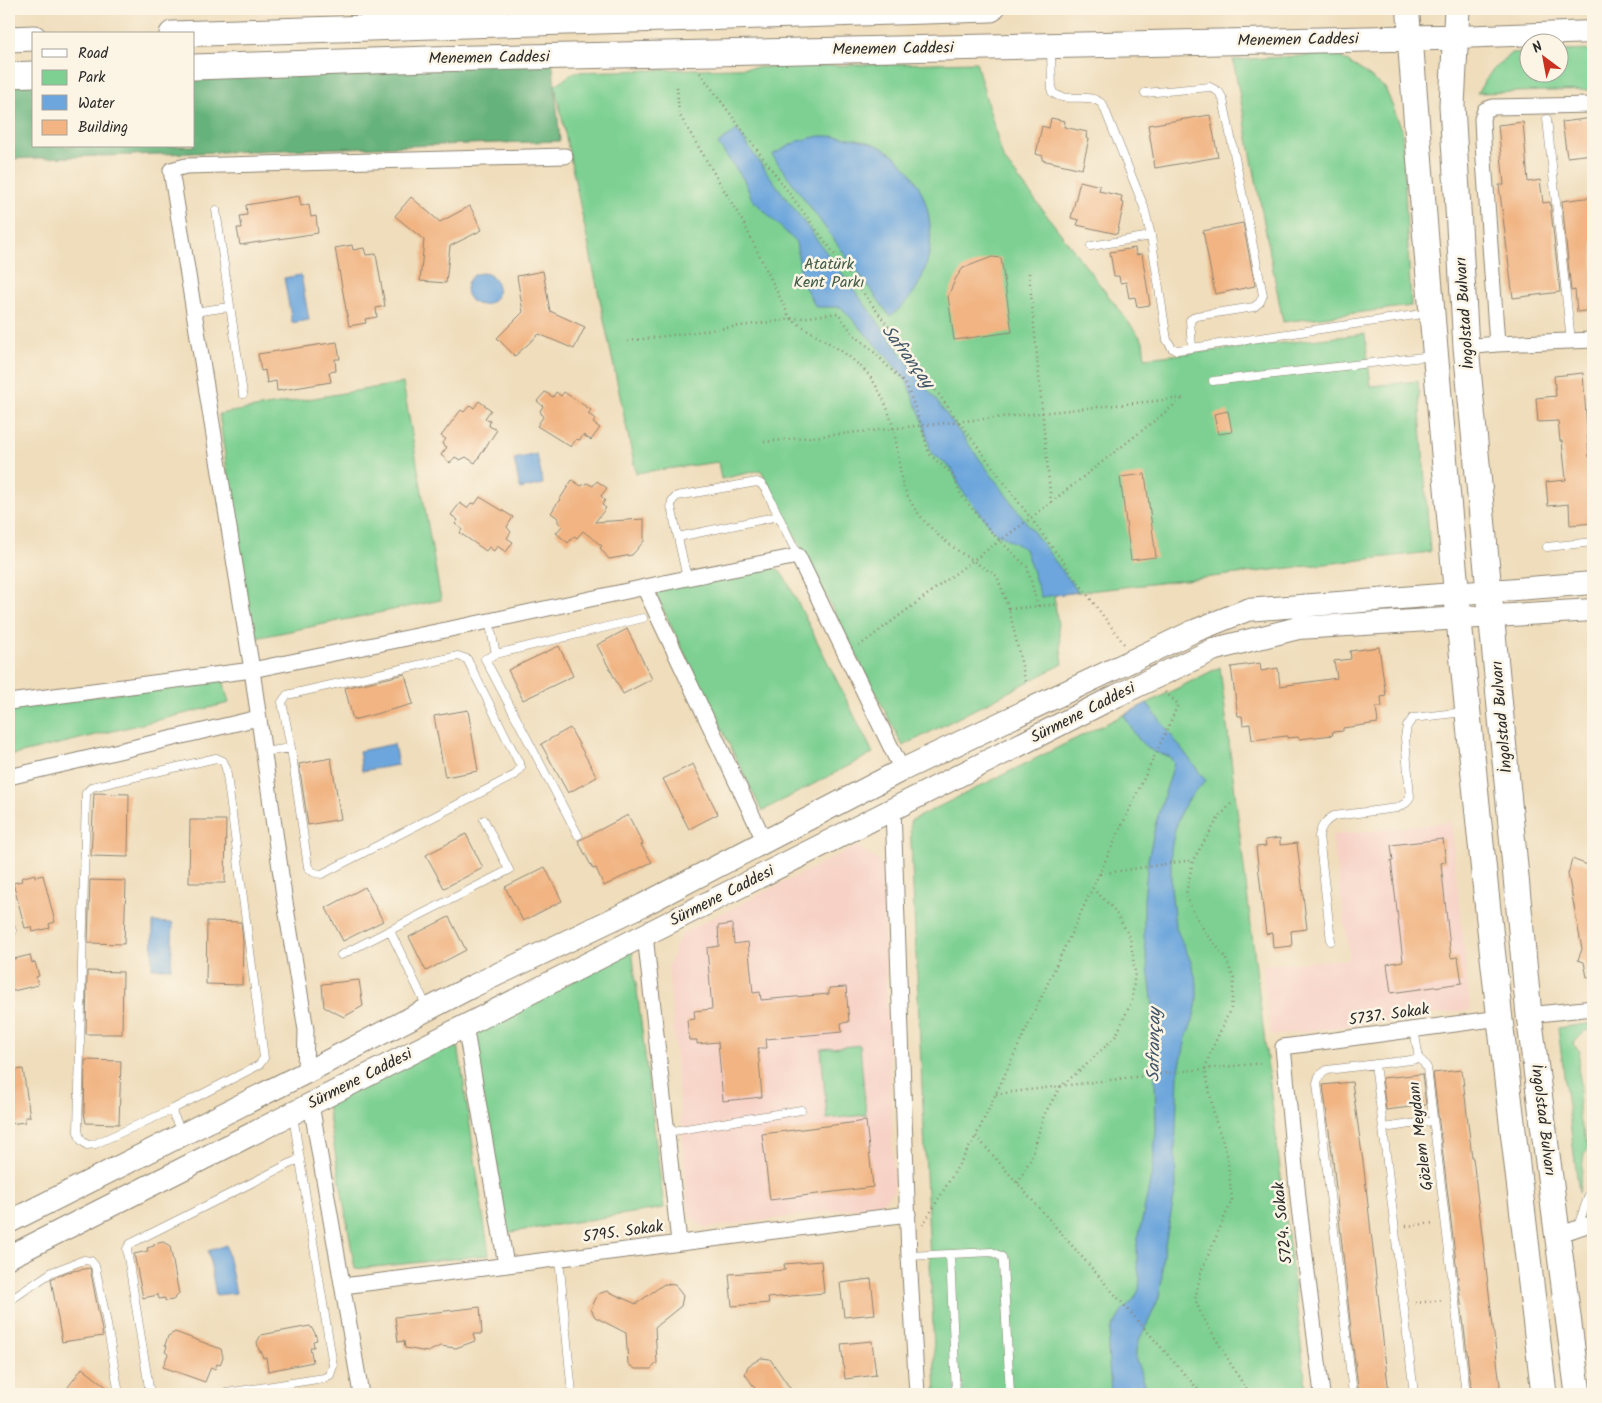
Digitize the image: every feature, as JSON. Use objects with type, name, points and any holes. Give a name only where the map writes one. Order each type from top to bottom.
[{"type":"main road","name":"Menemen Caddesi","points":[[195,33],[991,9]]},
{"type":"main road","points":[[1408,9],[1410,37]]},
{"type":"main road","name":"İngolstad Bulvarı","points":[[1457,9],[1452,105],[1466,347],[1529,1015],[1567,1232],[1578,1394]]},
{"type":"main road","name":"Menemen Caddesi","points":[[195,67],[686,53],[1457,37],[1593,32]]},
{"type":"main road","name":"İngolstad Bulvarı","points":[[1410,37],[1434,356],[1456,593],[1500,1018],[1544,1394]]},
{"type":"main road","points":[[9,39],[32,38]]},
{"type":"main road","points":[[9,75],[32,74]]},
{"type":"main road","name":"Sürmene Caddesi","points":[[9,1222],[471,987],[643,905],[902,770],[1192,632],[1247,610],[1593,583]]},
{"type":"main road","name":"Sürmene Caddesi","points":[[9,1256],[1116,696],[1215,649],[1298,628],[1593,610]]},
{"type":"main road","points":[[1105,673],[1116,696]]},
{"type":"main road","points":[[874,786],[890,811]]},
{"type":"main road","points":[[643,905],[646,935]]},
{"type":"main road","points":[[302,1109],[305,1073]]},
{"type":"street","points":[[1497,344],[1483,143],[1482,118],[1485,110],[1493,107],[1593,105]]},
{"type":"street","points":[[305,1073],[306,1030],[252,670],[172,170],[186,166],[565,156]]},
{"type":"street","points":[[1466,347],[1593,340]]},
{"type":"street","points":[[9,702],[252,670],[798,556],[902,770]]},
{"type":"street","points":[[644,588],[765,842]]},
{"type":"street","points":[[9,777],[258,718]]},
{"type":"street","points":[[890,811],[917,1394]]},
{"type":"street","points":[[646,935],[679,1242]]},
{"type":"street","points":[[1529,1015],[1593,1008]]},
{"type":"street","name":"5737. Sokak","points":[[1283,1047],[1500,1018]]},
{"type":"street","points":[[465,1025],[506,1265]]},
{"type":"street","name":"5724. Sokak","points":[[1283,1047],[1299,1207],[1322,1394]]},
{"type":"street","points":[[302,1109],[343,1286],[361,1394]]},
{"type":"street","name":"5795. Sokak","points":[[343,1286],[908,1214]]},
{"type":"street","points":[[1567,1232],[1593,1223]]},
{"type":"lane","points":[[1051,46],[1052,92],[1056,96],[1065,98],[1088,97],[1099,100],[1103,104],[1144,207],[1151,236],[1167,340],[1172,348],[1177,350],[1192,348],[1431,313]]},
{"type":"lane","points":[[1145,93],[1210,88],[1219,92],[1223,99],[1263,295],[1260,302],[1254,307],[1196,316],[1190,320],[1192,348]]},
{"type":"lane","points":[[1547,119],[1570,341]]},
{"type":"lane","points":[[216,210],[243,394]]},
{"type":"lane","points":[[1091,246],[1151,236]]},
{"type":"lane","points":[[194,312],[229,307]]},
{"type":"lane","points":[[1213,381],[1434,356]]},
{"type":"lane","points":[[687,578],[671,506],[672,501],[677,496],[757,482],[766,490],[798,556]]},
{"type":"lane","points":[[678,537],[779,516]]},
{"type":"lane","points":[[1547,547],[1593,542]]},
{"type":"lane","points":[[578,835],[485,658],[643,618]]},
{"type":"lane","points":[[489,621],[496,654]]},
{"type":"lane","points":[[458,656],[467,659],[521,767],[515,775],[322,874],[316,874],[308,867],[291,748],[282,702],[287,695],[458,656]]},
{"type":"lane","points":[[1331,941],[1319,836],[1320,828],[1334,816],[1397,808],[1406,802],[1410,797],[1405,738],[1407,726],[1413,718],[1469,711]]},
{"type":"lane","points":[[263,752],[291,748]]},
{"type":"lane","points":[[216,758],[223,761],[226,768],[264,1058],[259,1065],[171,1110],[96,1144],[87,1145],[81,1140],[78,1132],[86,793],[92,787],[216,758]]},
{"type":"lane","points":[[341,955],[509,870],[484,820]]},
{"type":"lane","points":[[9,922],[12,931],[9,940]]},
{"type":"lane","points":[[390,931],[428,1009]]},
{"type":"lane","points":[[1414,1030],[1419,1059]]},
{"type":"lane","name":"Gözlem Meydanı","points":[[1352,1394],[1317,1083],[1319,1076],[1327,1070],[1419,1059],[1424,1062],[1427,1068],[1466,1394]]},
{"type":"lane","points":[[1375,1064],[1414,1394]]},
{"type":"lane","points":[[220,1394],[324,1378],[330,1375],[333,1366],[299,1159],[302,1109]]},
{"type":"lane","points":[[171,1110],[183,1135]]},
{"type":"lane","points":[[667,1132],[801,1110]]},
{"type":"lane","points":[[1382,1128],[1432,1121]]},
{"type":"lane","points":[[150,1394],[128,1257],[127,1249],[130,1244],[299,1159]]},
{"type":"lane","points":[[1567,1232],[1590,1192],[1593,1194]]},
{"type":"lane","points":[[909,1252],[950,1254],[992,1252],[1002,1257],[1004,1262],[1010,1394]]},
{"type":"lane","points":[[950,1254],[956,1394]]},
{"type":"lane","points":[[559,1258],[572,1394]]},
{"type":"lane","points":[[9,1300],[52,1272],[84,1260],[91,1261],[95,1266],[105,1313],[118,1394]]},
{"type":"path","points":[[686,53],[1135,659]]},
{"type":"path","points":[[677,87],[679,114],[743,222],[792,320],[858,363],[874,382],[891,413],[902,484],[912,505],[936,534],[998,576],[1026,683]]},
{"type":"path","points":[[1028,273],[1051,503]]},
{"type":"path","points":[[628,341],[792,320],[838,312],[853,334],[871,349],[906,386],[921,425],[928,454],[953,475],[961,495],[1000,542],[1027,567],[1038,606]]},
{"type":"path","points":[[764,442],[1183,398],[1005,539],[972,560],[858,647]]},
{"type":"path","points":[[1008,609],[1058,604]]},
{"type":"path","points":[[909,1252],[976,1136],[1170,723],[1178,704],[1150,680]]},
{"type":"path","points":[[1231,804],[1219,817],[1193,860],[1186,894],[1205,932],[1225,957],[1234,979],[1231,1008],[1211,1051],[1205,1069],[1215,1119],[1227,1154],[1232,1200],[1201,1272],[1195,1299],[1202,1316],[1249,1394]]},
{"type":"path","points":[[1100,874],[1193,860]]},
{"type":"path","points":[[1018,1183],[1032,1156],[1044,1115],[1060,1086],[1085,1066],[1116,1036],[1132,1000],[1135,972],[1130,937],[1114,908],[1093,889]]},
{"type":"path","points":[[996,1094],[1263,1063]]},
{"type":"path","points":[[976,1136],[1202,1394]]},
{"type":"path","points":[[1394,1228],[1445,1222]]},
{"type":"path","points":[[1403,1304],[1454,1299]]},
{"type":"shaded area","points":[[1451,822],[1470,1010],[1271,1036],[1262,965],[1350,959],[1332,835]]},
{"type":"shaded area","points":[[857,846],[882,864],[894,1192],[878,1205],[706,1228],[689,1217],[668,966],[682,933]]},
{"type":"green space","points":[[1593,50],[1593,90],[1477,93],[1491,72],[1511,53],[1520,52],[1520,82],[1570,82],[1570,51]]},
{"type":"green space","points":[[1335,54],[1385,88],[1402,129],[1411,306],[1283,322],[1233,60]]},
{"type":"green space","points":[[552,56],[560,141],[9,159],[9,78],[32,77],[32,148],[195,148],[195,71]]},
{"type":"green space","name":"Atatürk Kent Parkı","points":[[976,62],[1003,158],[1143,341],[1145,358],[1365,334],[1371,386],[1418,381],[1430,552],[1054,595],[1063,664],[903,746],[761,470],[721,479],[718,462],[636,473],[555,85],[575,72]]},
{"type":"green space","points":[[403,383],[441,600],[251,639],[219,414]]},
{"type":"green space","points":[[765,565],[778,569],[787,581],[873,753],[762,811],[656,595],[658,586]]},
{"type":"green space","points":[[1220,667],[1307,1394],[936,1394],[910,821]]},
{"type":"green space","points":[[223,679],[229,703],[9,756],[9,708]]},
{"type":"green space","points":[[632,950],[664,1208],[505,1233],[472,1035]]},
{"type":"green space","points":[[1593,1023],[1593,1033],[1586,1030],[1573,1044],[1580,1051],[1578,1068],[1581,1084],[1578,1107],[1580,1123],[1589,1145],[1584,1154],[1579,1193],[1558,1028]]},
{"type":"green space","points":[[457,1037],[489,1255],[355,1269],[327,1105]]},
{"type":"green space","points":[[860,1045],[866,1115],[827,1119],[821,1049]]},
{"type":"water","points":[[737,130],[1078,592],[1041,597],[1025,549],[995,532],[961,489],[952,469],[933,454],[923,421],[906,380],[841,307],[816,307],[802,282],[796,242],[752,199],[744,180],[718,144]]},
{"type":"water","points":[[819,136],[861,140],[890,152],[913,176],[923,196],[929,217],[930,240],[927,262],[920,282],[907,301],[890,316],[772,155],[798,141]]},
{"type":"water","points":[[482,273],[494,277],[498,289],[494,301],[482,305],[470,301],[466,289],[470,277]]},
{"type":"water","points":[[301,275],[309,320],[292,323],[284,278]]},
{"type":"water","points":[[537,454],[543,484],[520,489],[514,459]]},
{"type":"water","name":"Safrançay","points":[[1147,703],[1206,781],[1192,795],[1181,811],[1171,849],[1171,887],[1175,926],[1191,962],[1197,983],[1197,1002],[1186,1038],[1178,1075],[1175,1150],[1176,1187],[1162,1261],[1159,1297],[1136,1350],[1136,1361],[1149,1394],[1111,1394],[1108,1348],[1111,1330],[1121,1313],[1134,1299],[1139,1290],[1137,1244],[1153,1167],[1156,1130],[1154,1014],[1144,936],[1144,899],[1148,860],[1156,822],[1174,764],[1170,757],[1146,747],[1135,734],[1124,715]]},
{"type":"water","points":[[394,744],[398,765],[362,771],[359,751]]},
{"type":"water","points":[[153,922],[173,923],[171,968],[152,968]]},
{"type":"water","points":[[226,1245],[236,1293],[216,1295],[208,1251]]},
{"type":"building","points":[[1210,115],[1218,157],[1155,168],[1148,125]]},
{"type":"building","points":[[1051,118],[1065,121],[1064,127],[1087,132],[1086,138],[1089,139],[1082,169],[1042,160],[1043,156],[1036,154],[1042,126],[1049,128]]},
{"type":"building","points":[[1593,118],[1593,154],[1567,157],[1562,122]]},
{"type":"building","points":[[1523,122],[1528,182],[1540,180],[1543,203],[1550,202],[1560,292],[1513,298],[1499,185],[1504,185],[1498,125]]},
{"type":"building","points":[[1080,181],[1100,186],[1099,191],[1122,196],[1121,202],[1124,203],[1117,234],[1077,225],[1079,220],[1071,218]]},
{"type":"building","points":[[299,196],[301,206],[309,204],[311,217],[316,216],[318,233],[240,245],[237,228],[242,228],[240,216],[247,215],[246,205]]},
{"type":"building","points":[[411,197],[440,222],[470,206],[482,230],[450,246],[446,283],[420,281],[424,240],[395,216]]},
{"type":"building","points":[[1593,197],[1593,310],[1577,312],[1575,290],[1571,291],[1562,201]]},
{"type":"building","points":[[1243,223],[1255,286],[1215,294],[1203,231]]},
{"type":"building","points":[[352,245],[353,250],[364,248],[366,255],[376,254],[385,306],[376,308],[377,317],[365,319],[366,323],[349,326],[335,248]]},
{"type":"building","points":[[1135,248],[1136,255],[1142,254],[1150,305],[1137,307],[1135,297],[1129,298],[1126,282],[1120,283],[1119,276],[1114,276],[1110,252]]},
{"type":"building","points":[[992,257],[1001,258],[1012,332],[954,340],[948,296],[956,278],[963,268]]},
{"type":"building","points":[[543,271],[550,311],[585,327],[574,349],[539,334],[515,356],[497,338],[523,312],[517,276]]},
{"type":"building","points":[[337,342],[340,359],[335,359],[336,371],[329,372],[331,382],[277,391],[276,381],[267,383],[265,370],[261,371],[258,354]]},
{"type":"building","points":[[1583,373],[1589,457],[1593,457],[1593,523],[1570,525],[1569,504],[1548,506],[1546,482],[1566,480],[1562,441],[1560,441],[1558,421],[1538,422],[1536,398],[1556,396],[1554,376]]},
{"type":"building","points":[[545,392],[553,397],[556,392],[561,396],[564,392],[591,410],[588,414],[596,419],[593,423],[600,428],[591,440],[583,435],[580,440],[576,439],[571,447],[537,426],[543,417],[540,411],[543,406],[537,401]]},
{"type":"building","points":[[479,401],[491,410],[485,418],[490,421],[489,426],[497,430],[475,463],[466,457],[460,460],[455,457],[450,463],[441,455],[447,447],[442,444],[446,439],[441,436],[461,410],[464,412],[470,405],[474,408]]},
{"type":"building","points":[[1228,411],[1232,432],[1218,434],[1214,414]]},
{"type":"building","points":[[1145,474],[1156,557],[1131,560],[1120,477]]},
{"type":"building","points":[[572,480],[581,486],[587,483],[593,486],[597,481],[607,488],[601,496],[605,500],[602,505],[606,508],[595,522],[644,519],[644,541],[632,555],[609,559],[600,548],[602,546],[583,531],[577,538],[574,536],[568,543],[556,533],[562,526],[558,522],[558,518],[551,513]]},
{"type":"building","points":[[480,497],[513,517],[507,527],[511,532],[507,538],[513,542],[506,552],[497,546],[494,551],[489,547],[486,551],[460,533],[462,529],[455,524],[458,520],[451,515],[460,503],[467,508],[471,503],[475,504]]},
{"type":"building","points":[[627,629],[652,679],[623,694],[597,645]]},
{"type":"building","points":[[559,646],[573,676],[523,700],[508,670]]},
{"type":"building","points":[[1379,647],[1386,696],[1381,697],[1382,707],[1376,707],[1378,723],[1343,728],[1343,731],[1332,732],[1333,735],[1299,739],[1298,737],[1287,738],[1287,736],[1252,740],[1250,724],[1243,725],[1242,716],[1238,716],[1231,667],[1260,663],[1261,671],[1278,668],[1280,686],[1337,678],[1334,661],[1351,659],[1350,651]]},
{"type":"building","points":[[405,674],[413,704],[353,720],[345,688]]},
{"type":"building","points":[[468,710],[478,771],[445,777],[434,716]]},
{"type":"building","points":[[570,728],[597,777],[568,793],[541,744]]},
{"type":"building","points":[[331,758],[341,819],[308,825],[299,764]]},
{"type":"building","points":[[693,764],[718,814],[689,829],[663,779]]},
{"type":"building","points":[[94,793],[129,794],[128,857],[91,856]]},
{"type":"building","points":[[628,815],[643,844],[641,845],[652,862],[604,886],[596,868],[593,869],[578,841]]},
{"type":"building","points":[[190,820],[226,820],[225,883],[189,883]]},
{"type":"building","points":[[466,834],[483,868],[444,888],[426,855]]},
{"type":"building","points":[[1280,838],[1280,845],[1297,843],[1307,929],[1291,931],[1292,946],[1273,948],[1272,933],[1266,934],[1256,847],[1266,846],[1265,840]]},
{"type":"building","points":[[1443,839],[1446,862],[1441,863],[1451,958],[1458,957],[1462,983],[1391,993],[1387,964],[1403,961],[1391,860],[1393,861],[1391,845]]},
{"type":"building","points":[[1572,859],[1593,867],[1593,976],[1587,977],[1584,962],[1578,960],[1582,949],[1568,874]]},
{"type":"building","points":[[545,867],[562,901],[523,921],[505,887]]},
{"type":"building","points":[[35,874],[35,877],[43,875],[55,922],[49,924],[50,928],[33,932],[32,927],[25,928],[13,883],[22,881],[21,878]]},
{"type":"building","points":[[90,880],[126,881],[124,944],[88,943]]},
{"type":"building","points":[[365,887],[383,921],[343,941],[326,908]]},
{"type":"building","points":[[449,917],[466,950],[426,971],[409,937]]},
{"type":"building","points":[[207,921],[241,922],[243,942],[242,985],[206,984]]},
{"type":"building","points":[[732,924],[734,944],[748,942],[753,993],[760,992],[761,1000],[829,994],[829,988],[846,987],[849,1022],[841,1023],[842,1032],[766,1039],[767,1048],[758,1048],[762,1097],[723,1101],[718,1042],[697,1044],[697,1040],[689,1040],[687,1020],[695,1019],[694,1011],[712,1009],[707,948],[719,946],[718,926]]},
{"type":"building","points":[[30,955],[32,963],[35,962],[39,976],[36,977],[38,985],[9,992],[9,968],[12,967],[10,960]]},
{"type":"building","points":[[87,971],[123,972],[122,1034],[86,1034]]},
{"type":"building","points":[[359,980],[363,1006],[344,1017],[324,1007],[322,984]]},
{"type":"building","points":[[85,1060],[121,1061],[119,1124],[86,1123],[84,1113]]},
{"type":"building","points":[[23,1069],[30,1117],[25,1117],[25,1122],[9,1124],[9,1071]]},
{"type":"building","points":[[1462,1070],[1501,1394],[1472,1394],[1433,1073]]},
{"type":"building","points":[[1422,1074],[1426,1105],[1386,1110],[1382,1078]]},
{"type":"building","points":[[1352,1082],[1364,1169],[1389,1394],[1359,1394],[1352,1339],[1323,1085]]},
{"type":"building","points":[[866,1121],[873,1187],[770,1200],[762,1134]]},
{"type":"building","points":[[163,1242],[170,1246],[179,1294],[173,1300],[165,1301],[165,1298],[159,1299],[158,1295],[143,1298],[134,1254],[148,1251],[147,1248]]},
{"type":"building","points":[[821,1261],[824,1293],[768,1298],[769,1303],[732,1306],[729,1274],[785,1270],[784,1264]]},
{"type":"building","points":[[90,1268],[103,1336],[62,1342],[51,1279],[67,1272]]},
{"type":"building","points":[[871,1279],[875,1314],[844,1317],[840,1283]]},
{"type":"building","points":[[664,1284],[675,1285],[683,1296],[681,1306],[655,1327],[657,1363],[651,1369],[635,1369],[628,1364],[626,1333],[595,1317],[591,1309],[598,1294],[607,1291],[636,1304]]},
{"type":"building","points":[[480,1307],[482,1334],[473,1334],[475,1341],[456,1348],[440,1346],[428,1352],[405,1348],[404,1341],[398,1342],[395,1317]]},
{"type":"building","points":[[310,1326],[317,1340],[313,1341],[314,1347],[310,1347],[313,1362],[268,1371],[266,1357],[263,1358],[257,1342],[261,1335]]},
{"type":"building","points":[[175,1332],[221,1349],[223,1357],[220,1365],[217,1364],[215,1369],[211,1367],[205,1382],[163,1367],[168,1354],[165,1352],[167,1346],[165,1345],[168,1336]]},
{"type":"building","points":[[872,1341],[876,1375],[845,1379],[841,1344]]},
{"type":"building","points":[[761,1358],[770,1359],[794,1394],[759,1394],[745,1374],[748,1366]]},
{"type":"building","points":[[82,1368],[113,1392],[113,1394],[63,1394]]}]
